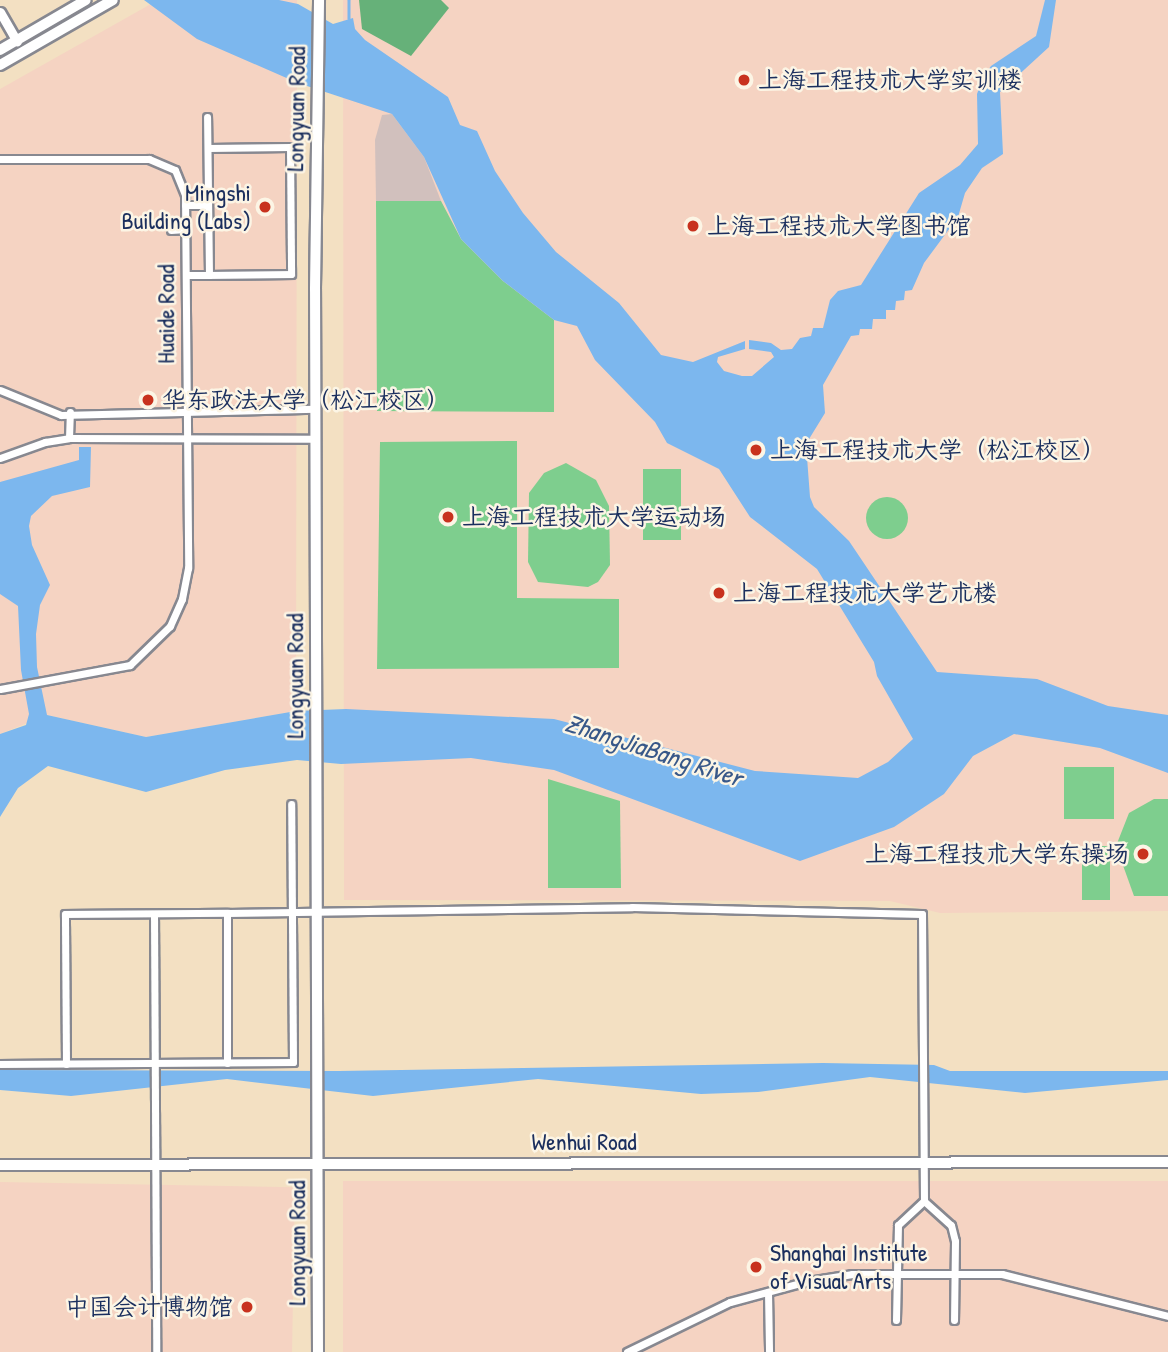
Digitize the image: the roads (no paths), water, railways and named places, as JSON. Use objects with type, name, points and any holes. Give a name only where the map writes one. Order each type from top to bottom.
[{"type":"main road","points":[[0,50],[86,0]]},
{"type":"main road","points":[[0,65],[113,0]]},
{"type":"main road","name":"Longyuan Road","points":[[318,1352],[315,410],[319,2]]},
{"type":"main road","name":"Wenhui Road","points":[[0,1165],[1168,1163]]},
{"type":"street","points":[[0,12],[17,41]]},
{"type":"street","points":[[207,117],[209,275]]},
{"type":"street","points":[[186,275],[292,274],[290,147],[208,148]]},
{"type":"street","name":"Huaide Road","points":[[0,159],[149,159],[175,170],[186,205],[188,568],[182,599],[170,626],[130,666],[20,682],[0,689]]},
{"type":"street","points":[[186,205],[208,205]]},
{"type":"street","points":[[171,230],[186,229]]},
{"type":"street","points":[[0,390],[61,415],[69,412],[186,409],[315,410]]},
{"type":"street","points":[[69,412],[69,438]]},
{"type":"street","points":[[0,458],[69,438],[315,439]]},
{"type":"street","points":[[0,1064],[293,1062],[292,804]]},
{"type":"street","points":[[66,1064],[65,914],[632,907],[922,914],[924,1201],[951,1225],[954,1320]]},
{"type":"street","points":[[227,913],[227,1063]]},
{"type":"street","points":[[155,914],[156,1352]]},
{"type":"street","points":[[895,1320],[894,1272],[898,1225],[924,1201]]},
{"type":"street","points":[[626,1352],[730,1302],[808,1281],[894,1272],[954,1272],[1031,1280],[1168,1316]]},
{"type":"street","points":[[768,1292],[769,1352]]},
{"type":"water","name":"ZhangJiaBang River","points":[[144,0],[279,0],[298,4],[333,24],[353,18],[355,29],[365,40],[448,97],[460,125],[477,131],[495,171],[523,213],[556,252],[619,303],[661,355],[693,362],[745,341],[745,349],[718,357],[717,362],[724,371],[752,376],[774,357],[771,352],[749,349],[749,340],[771,343],[781,350],[792,349],[800,338],[811,336],[813,328],[823,328],[830,300],[838,291],[861,285],[919,193],[960,165],[978,144],[977,94],[983,77],[991,66],[1036,36],[1045,0],[1056,0],[1049,47],[1000,92],[1003,154],[982,168],[965,193],[958,217],[924,263],[912,290],[905,291],[904,300],[896,301],[895,310],[886,310],[886,319],[873,319],[872,329],[860,329],[859,335],[851,336],[823,385],[825,413],[806,444],[810,497],[814,507],[849,541],[937,672],[1037,679],[1108,706],[1168,715],[1168,773],[1100,748],[1014,734],[973,756],[944,794],[894,827],[800,861],[554,770],[471,758],[341,764],[297,760],[225,770],[146,792],[48,766],[18,788],[0,817],[0,734],[26,725],[29,714],[21,670],[18,606],[0,594],[0,482],[79,460],[79,447],[91,447],[90,487],[52,496],[31,516],[29,526],[32,545],[50,585],[40,605],[36,634],[37,667],[47,715],[146,737],[296,711],[346,709],[554,719],[755,771],[858,778],[888,762],[913,739],[877,676],[874,662],[817,569],[750,517],[719,469],[667,443],[655,422],[595,360],[577,326],[554,320],[503,281],[461,239],[424,157],[392,114],[298,83],[197,39]]},
{"type":"water","points":[[823,1063],[934,1065],[950,1071],[1168,1071],[1168,1080],[1025,1093],[870,1077],[758,1092],[701,1094],[538,1079],[373,1096],[227,1079],[71,1096],[0,1090],[0,1070],[339,1071]]},
{"type":"waterway","points":[[349,0],[349,18]]},
{"type":"place","name":"上海工程技术大学实训楼","points":[[744,80]]},
{"type":"place","name":"Mingshi Building (Labs)","points":[[265,207]]},
{"type":"place","name":"上海工程技术大学图书馆","points":[[693,226]]},
{"type":"place","name":"华东政法大学（松江校区）","points":[[148,400]]},
{"type":"place","name":"上海工程技术大学（松江校区）","points":[[756,450]]},
{"type":"place","name":"上海工程技术大学运动场","points":[[448,517]]},
{"type":"place","name":"上海工程技术大学艺术楼","points":[[719,593]]},
{"type":"place","name":"上海工程技术大学东操场","points":[[1143,854]]},
{"type":"place","name":"Shanghai Institute of Visual Arts","points":[[756,1267]]},
{"type":"place","name":"中国会计博物馆","points":[[247,1307]]}]
